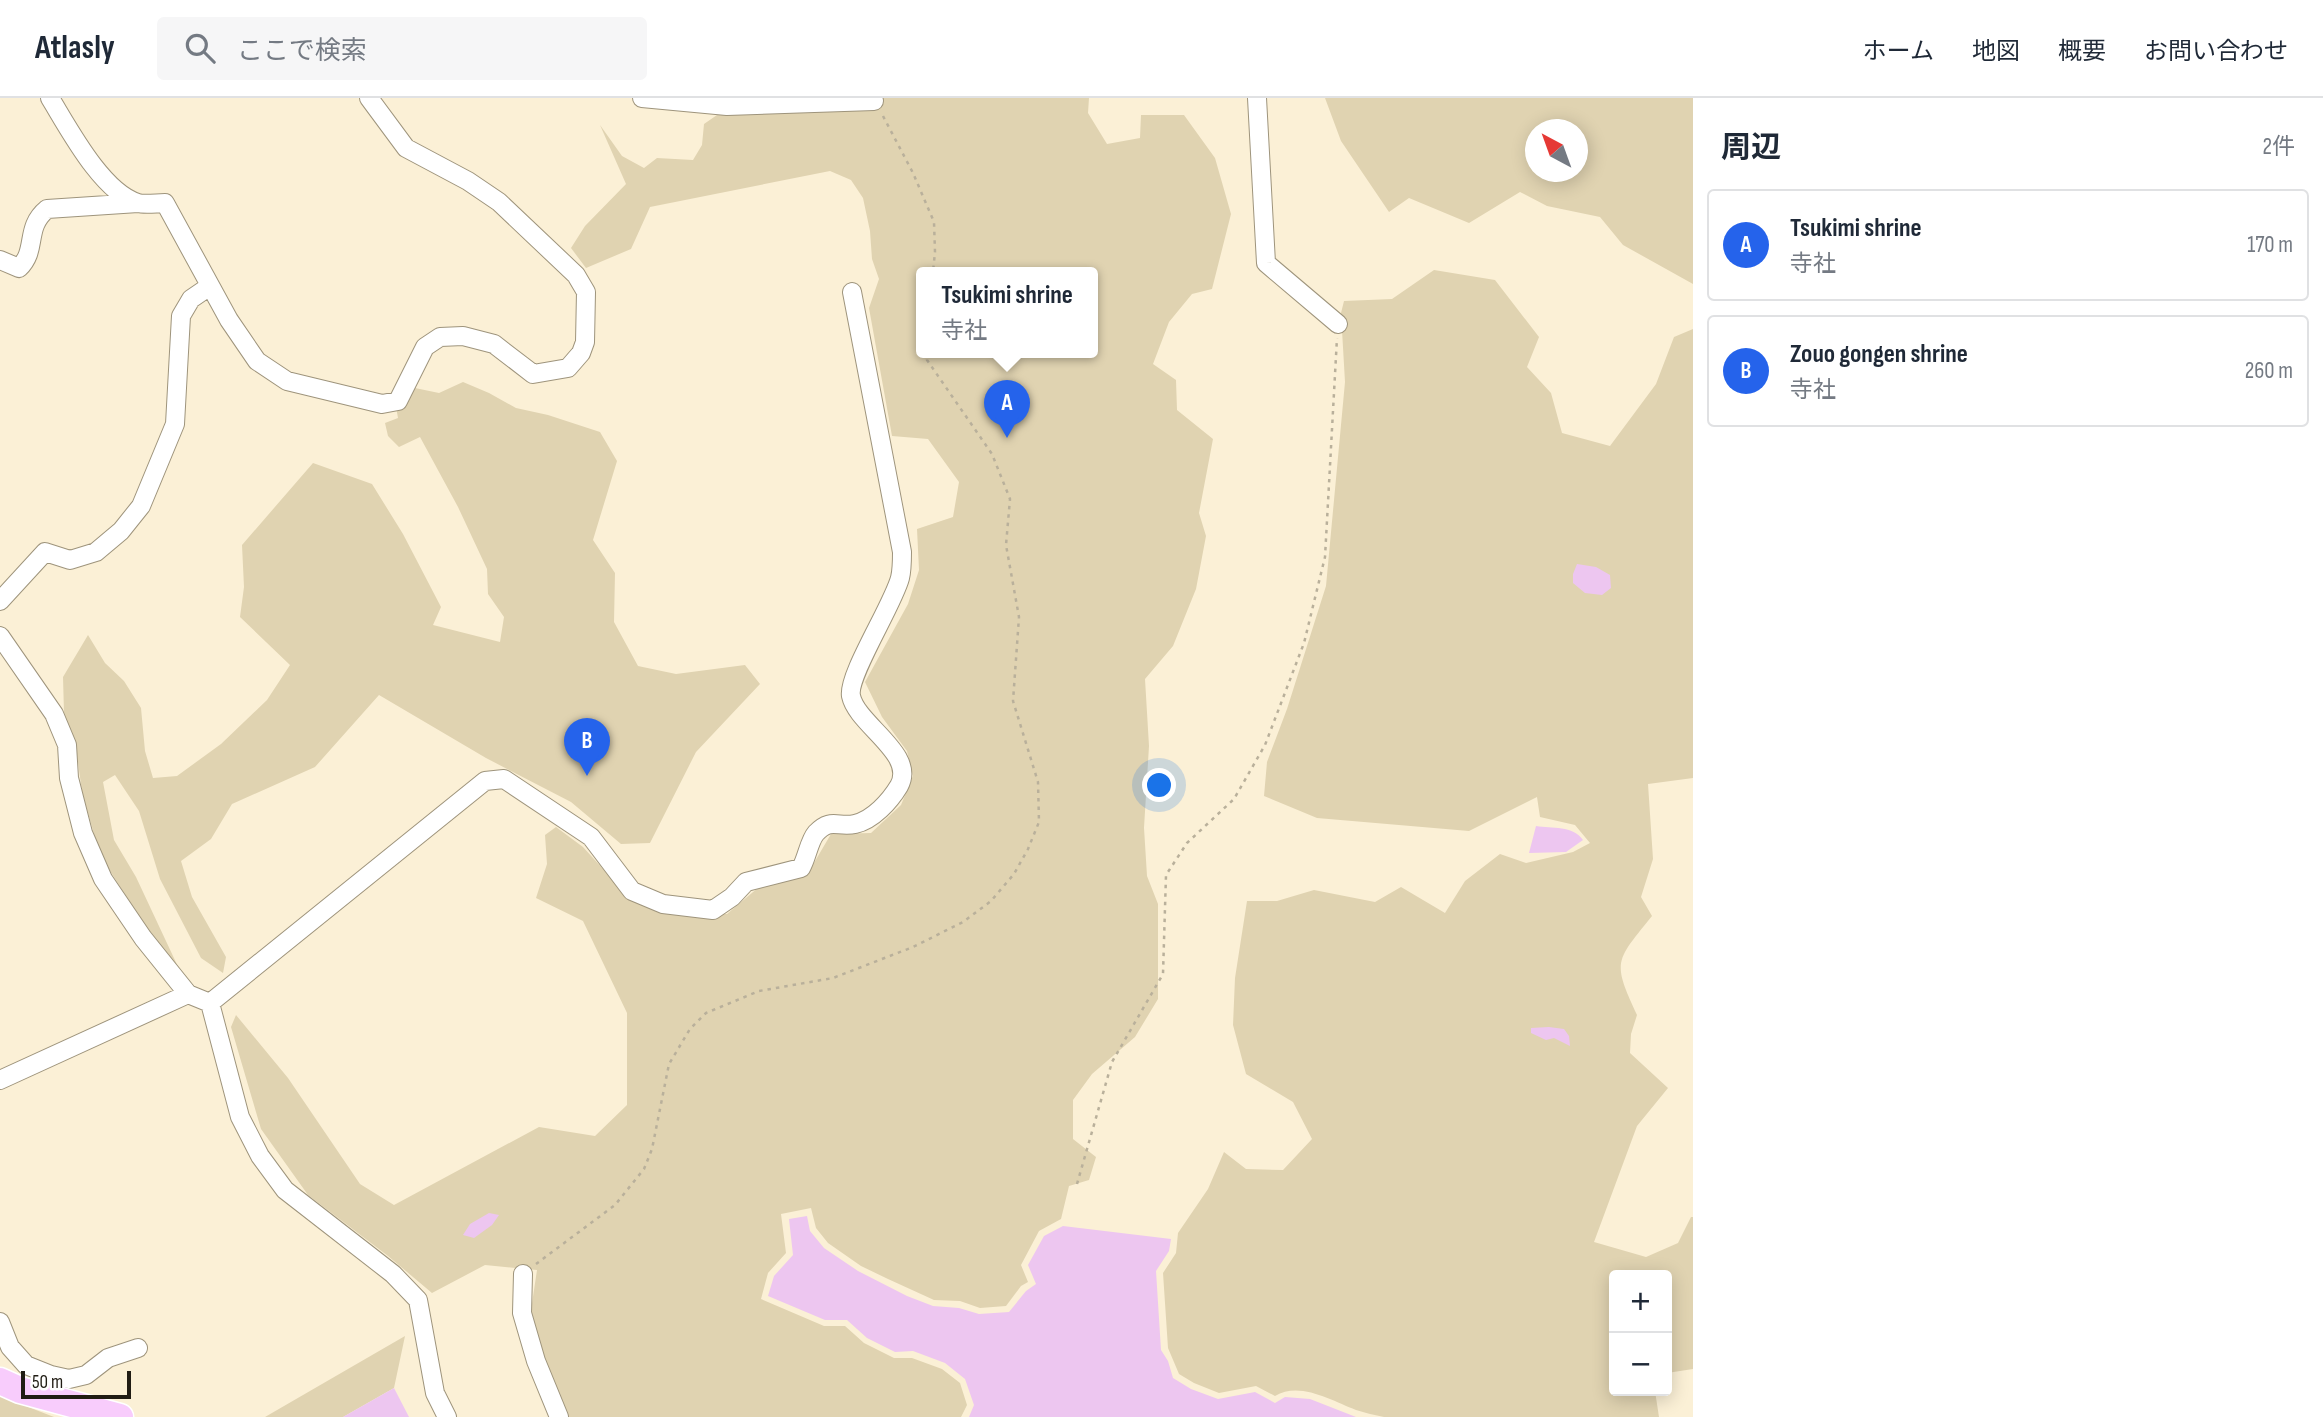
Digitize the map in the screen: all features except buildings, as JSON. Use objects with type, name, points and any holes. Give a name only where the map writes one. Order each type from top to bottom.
[{"type":"main road","points":[[0,1381],[20,1390],[120,1417]]},
{"type":"street","points":[[51,98],[84,153],[114,189],[138,203]]},
{"type":"street","points":[[0,260],[19,268],[27,261],[36,218],[47,209],[165,203],[229,320],[257,361],[288,381],[382,404],[398,401],[425,347],[440,337],[463,336],[494,344],[533,374],[568,368],[582,353],[585,342],[586,292],[576,275],[499,202],[468,181],[406,148],[369,98]]},
{"type":"street","points":[[642,98],[727,106],[873,99]]},
{"type":"street","points":[[1257,98],[1266,263],[1338,324]]},
{"type":"street","points":[[0,601],[45,552],[70,560],[96,552],[121,531],[141,506],[175,424],[181,316],[191,299],[210,286]]},
{"type":"street","points":[[210,1003],[485,781],[505,779],[591,838],[632,891],[663,904],[713,910],[732,897],[746,882],[801,868],[814,835],[829,823],[855,824],[871,816],[885,804],[901,783],[902,770],[893,748],[859,715],[851,695],[855,675],[881,626],[901,577],[902,552],[852,292]]},
{"type":"street","points":[[0,636],[59,724],[67,744],[69,778],[83,833],[103,879],[143,937],[188,994],[210,1003]]},
{"type":"street","points":[[0,1080],[188,994]]},
{"type":"street","points":[[210,1003],[240,1117],[260,1156],[285,1190],[393,1273],[418,1300],[435,1393],[447,1417]]},
{"type":"street","points":[[523,1274],[522,1313],[536,1361],[559,1417]]},
{"type":"street","points":[[0,1322],[10,1347],[26,1365],[51,1376],[69,1379],[86,1375],[108,1358],[138,1349]]},
{"type":"path","points":[[873,99],[913,173],[934,222],[934,267]]},
{"type":"path","points":[[1077,1184],[1112,1062],[1163,975],[1166,875],[1187,843],[1234,799],[1265,745],[1304,643],[1325,557],[1338,324]]},
{"type":"path","points":[[523,1274],[615,1205],[644,1169],[652,1149],[669,1064],[690,1029],[706,1013],[758,991],[833,978],[913,947],[963,922],[991,901],[1014,874],[1028,849],[1038,821],[1038,782],[1013,701],[1019,617],[1006,545],[1010,499],[992,454],[927,358]]},
{"type":"shaded area","points":[[864,98],[1089,98],[1088,113],[1107,144],[1140,138],[1141,115],[1184,115],[1215,158],[1231,214],[1212,289],[1192,294],[1169,322],[1153,364],[1176,380],[1177,410],[1213,439],[1199,513],[1206,536],[1196,589],[1173,646],[1145,679],[1149,746],[1144,828],[1147,876],[1158,904],[1158,999],[1135,1037],[1092,1074],[1073,1100],[1073,1139],[1096,1157],[1089,1180],[1069,1186],[1061,1219],[1039,1231],[1021,1265],[1028,1282],[1021,1286],[1006,1306],[980,1308],[960,1301],[934,1300],[861,1266],[828,1243],[816,1228],[811,1208],[781,1214],[786,1253],[768,1273],[761,1299],[824,1326],[845,1326],[864,1343],[894,1358],[912,1358],[942,1369],[960,1383],[967,1405],[961,1417],[567,1417],[545,1360],[531,1310],[537,1270],[485,1265],[432,1293],[308,1195],[261,1129],[231,1027],[236,1015],[288,1078],[360,1184],[394,1205],[539,1127],[595,1136],[627,1105],[627,1013],[583,921],[536,898],[547,864],[545,835],[556,827],[583,847],[614,881],[693,914],[727,914],[759,887],[808,873],[831,834],[871,833],[901,805],[913,776],[907,751],[882,717],[865,682],[908,604],[919,570],[917,529],[953,517],[959,482],[928,439],[892,436],[869,308],[879,279],[872,259],[870,231],[863,198],[851,180],[830,171],[650,207],[631,249],[586,268],[571,248],[585,226],[626,184],[600,125],[622,156],[644,168],[657,158],[693,160],[702,145],[704,124],[717,115],[805,111]]},
{"type":"shaded area","points":[[1325,98],[1693,98],[1693,284],[1623,245],[1600,217],[1547,206],[1520,192],[1469,223],[1409,198],[1389,212],[1341,141]]},
{"type":"shaded area","points":[[1434,270],[1495,280],[1539,337],[1527,367],[1551,393],[1562,433],[1610,446],[1656,384],[1674,337],[1693,329],[1693,778],[1648,784],[1653,859],[1641,897],[1652,916],[1624,953],[1621,962],[1624,983],[1637,1015],[1631,1034],[1630,1053],[1668,1088],[1637,1126],[1594,1242],[1646,1257],[1678,1243],[1693,1217],[1693,1369],[1672,1372],[1672,1270],[1609,1270],[1609,1396],[1656,1396],[1659,1417],[1384,1417],[1356,1410],[1305,1391],[1285,1392],[1275,1396],[1256,1386],[1219,1393],[1179,1374],[1168,1348],[1163,1273],[1176,1253],[1178,1233],[1208,1189],[1224,1152],[1246,1169],[1283,1170],[1312,1139],[1293,1102],[1246,1074],[1233,1025],[1235,978],[1247,901],[1277,901],[1314,890],[1375,902],[1401,887],[1445,913],[1465,881],[1500,854],[1526,863],[1573,852],[1590,843],[1575,825],[1540,817],[1537,797],[1469,831],[1317,818],[1264,796],[1267,762],[1287,709],[1326,586],[1345,382],[1341,313],[1344,301],[1392,299]]},
{"type":"shaded area","points":[[463,382],[516,408],[600,432],[617,461],[593,540],[615,573],[614,622],[638,666],[676,674],[745,665],[760,684],[696,752],[650,843],[621,844],[571,802],[486,758],[379,695],[315,767],[232,804],[211,839],[181,861],[192,897],[226,957],[223,973],[201,958],[160,879],[139,811],[115,775],[103,782],[114,840],[136,877],[180,971],[143,923],[100,855],[82,792],[76,747],[64,713],[63,677],[88,635],[105,663],[124,681],[141,708],[145,751],[153,778],[177,776],[221,744],[267,700],[290,665],[240,617],[244,587],[242,545],[313,463],[372,484],[403,534],[441,607],[433,625],[500,642],[504,617],[488,594],[487,569],[458,507],[420,437],[399,447],[388,436],[385,423],[398,418],[396,407],[415,388],[439,393]]},
{"type":"shaded area","points":[[1577,564],[1596,567],[1610,575],[1611,588],[1602,595],[1585,593],[1573,583]]},
{"type":"shaded area","points":[[1536,826],[1562,828],[1574,832],[1583,840],[1566,852],[1529,853]]},
{"type":"shaded area","points":[[1531,1028],[1564,1029],[1569,1036],[1570,1046],[1554,1038],[1546,1040],[1531,1033]]},
{"type":"shaded area","points":[[489,1213],[499,1215],[492,1225],[474,1238],[463,1235],[470,1224]]},
{"type":"shaded area","points":[[807,1216],[810,1231],[824,1248],[858,1271],[933,1306],[959,1308],[979,1314],[1009,1312],[1026,1291],[1036,1284],[1028,1265],[1044,1236],[1063,1226],[1171,1239],[1169,1251],[1156,1271],[1161,1350],[1168,1361],[1173,1378],[1191,1389],[1218,1399],[1255,1392],[1275,1403],[1285,1397],[1310,1399],[1356,1417],[969,1417],[974,1405],[965,1379],[945,1363],[913,1351],[895,1352],[867,1338],[847,1320],[825,1320],[768,1296],[774,1276],[793,1255],[789,1219]]},
{"type":"shaded area","points":[[405,1336],[394,1388],[343,1417],[265,1417]]},
{"type":"shaded area","points":[[394,1388],[409,1417],[343,1417]]},
{"type":"shaded area","points":[[0,1396],[54,1417],[0,1417]]},
{"type":"place","name":"Tsukimi shrine","points":[[1007,438]]},
{"type":"place","name":"Zouo gongen shrine","points":[[587,776]]}]
